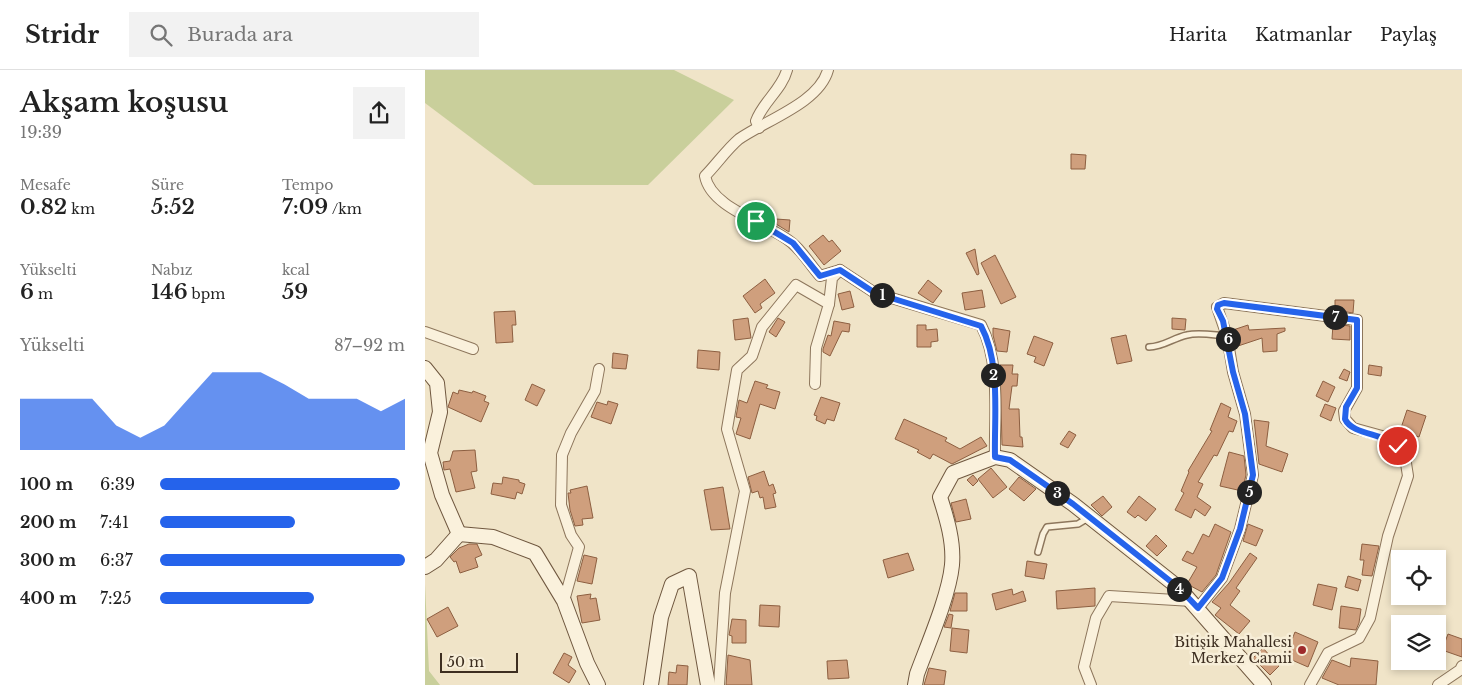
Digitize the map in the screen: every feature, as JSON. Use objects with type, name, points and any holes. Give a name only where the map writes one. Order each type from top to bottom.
[{"type":"street","points":[[759,128],[756,121],[761,108],[785,79],[787,70]]},
{"type":"street","points":[[828,70],[825,82],[811,95],[739,140],[705,176],[707,186],[719,199],[793,243],[820,276],[840,270]]},
{"type":"street","points":[[815,384],[816,348],[829,304],[832,278],[840,270]]},
{"type":"street","points":[[840,270],[875,293],[981,326],[986,335],[993,372],[995,457]]},
{"type":"street","points":[[719,685],[725,593],[745,491],[727,429],[737,370],[752,356],[762,327],[797,285],[829,304]]},
{"type":"street","points":[[1195,605],[1222,578],[1240,529],[1253,475],[1245,414],[1233,372],[1227,336],[1217,309],[1220,304],[1357,320],[1357,388],[1346,407],[1345,419],[1353,428],[1382,436],[1393,442],[1402,452],[1407,463],[1407,483],[1389,536],[1370,618],[1359,638],[1328,653],[1310,685]]},
{"type":"street","points":[[425,332],[473,349]]},
{"type":"street","points":[[425,368],[437,383],[440,412],[430,453],[443,495],[459,534]]},
{"type":"street","points":[[564,601],[579,547],[571,535],[561,505],[562,455],[571,433],[595,391],[599,369]]},
{"type":"street","points":[[915,685],[917,674],[940,610],[952,565],[949,526],[941,497],[953,473],[995,457],[1010,460],[1090,518],[1179,588],[1264,685]]},
{"type":"street","points":[[425,567],[436,560],[459,534]]},
{"type":"street","points":[[459,534],[493,537],[535,553],[564,601],[587,663],[598,685]]},
{"type":"street","points":[[651,685],[661,617],[671,584],[689,576],[708,685]]},
{"type":"street","points":[[1091,685],[1084,667],[1096,618],[1109,596],[1195,605]]},
{"type":"street","points":[[1438,684],[1460,670],[1462,666]]},
{"type":"lane","points":[[1149,347],[1157,347],[1178,337],[1196,333],[1227,336]]},
{"type":"lane","points":[[1038,552],[1047,527],[1078,524],[1090,518]]},
{"type":"green space","points":[[425,70],[674,70],[734,100],[648,185],[534,185],[425,103]]},
{"type":"green space","points":[[425,584],[429,671],[440,685],[425,685]]},
{"type":"building","points":[[1071,154],[1086,155],[1085,169],[1071,169]]},
{"type":"building","points":[[776,219],[790,220],[789,232],[776,224]]},
{"type":"building","points":[[823,235],[829,242],[832,240],[841,251],[824,265],[809,246]]},
{"type":"building","points":[[975,249],[979,274],[977,275],[966,253]]},
{"type":"building","points":[[995,255],[1016,297],[1001,304],[981,263]]},
{"type":"building","points":[[765,279],[775,293],[760,304],[762,308],[755,313],[743,296]]},
{"type":"building","points":[[928,280],[942,291],[933,303],[918,293]]},
{"type":"building","points":[[982,290],[985,307],[965,310],[962,293]]},
{"type":"building","points":[[850,291],[854,307],[842,310],[838,294]]},
{"type":"building","points":[[1335,300],[1354,300],[1353,313],[1335,310]]},
{"type":"building","points":[[515,311],[516,325],[512,325],[513,342],[496,343],[494,312]]},
{"type":"building","points":[[748,318],[751,338],[735,340],[733,320]]},
{"type":"building","points":[[778,318],[785,322],[776,337],[769,332]]},
{"type":"building","points":[[1172,318],[1186,319],[1185,330],[1172,329]]},
{"type":"building","points":[[834,321],[850,324],[849,332],[842,331],[830,356],[823,352],[823,349],[828,335],[831,336]]},
{"type":"building","points":[[1333,324],[1350,326],[1350,340],[1332,339]]},
{"type":"building","points":[[917,325],[926,325],[926,330],[937,329],[938,341],[931,342],[931,347],[917,347]]},
{"type":"building","points":[[1248,325],[1249,330],[1285,328],[1285,331],[1277,334],[1277,351],[1263,352],[1262,338],[1238,346],[1233,330]]},
{"type":"building","points":[[993,328],[1010,331],[1007,352],[997,351]]},
{"type":"building","points":[[1126,335],[1132,361],[1117,364],[1111,338]]},
{"type":"building","points":[[1034,336],[1053,343],[1044,366],[1034,362],[1036,357],[1027,354]]},
{"type":"building","points":[[698,350],[720,352],[719,370],[697,368]]},
{"type":"building","points":[[613,353],[628,355],[626,369],[612,368]]},
{"type":"building","points":[[1000,365],[1013,365],[1012,374],[1018,374],[1017,386],[1012,386],[1009,409],[1019,409],[1020,437],[1022,437],[1023,447],[1002,445]]},
{"type":"building","points":[[1369,365],[1382,367],[1381,376],[1368,374]]},
{"type":"building","points":[[1344,369],[1350,372],[1347,381],[1339,378]]},
{"type":"building","points":[[755,381],[768,385],[766,388],[780,392],[775,409],[760,404],[750,439],[736,434],[741,418],[736,417],[739,400],[747,403]]},
{"type":"building","points":[[1323,381],[1335,387],[1328,402],[1316,396]]},
{"type":"building","points":[[532,384],[545,390],[537,406],[525,400]]},
{"type":"building","points":[[459,390],[472,393],[473,391],[486,396],[484,401],[489,403],[481,422],[448,407],[453,392],[458,394]]},
{"type":"building","points":[[821,397],[840,403],[834,421],[827,419],[825,424],[816,420],[817,416],[814,415]]},
{"type":"building","points":[[608,401],[618,404],[611,424],[591,417],[597,402],[607,405]]},
{"type":"building","points":[[1221,403],[1231,408],[1228,417],[1237,421],[1233,432],[1229,431],[1217,456],[1214,455],[1198,482],[1203,484],[1197,497],[1211,507],[1205,516],[1195,509],[1191,518],[1175,510],[1184,493],[1181,491],[1188,471],[1212,431],[1210,430]]},
{"type":"building","points":[[1325,404],[1336,408],[1331,421],[1320,416]]},
{"type":"building","points":[[1407,410],[1426,416],[1419,437],[1400,431]]},
{"type":"building","points":[[904,419],[947,438],[945,441],[960,449],[981,437],[987,446],[952,464],[933,454],[930,459],[917,452],[919,450],[895,439]]},
{"type":"building","points":[[1254,420],[1269,422],[1266,446],[1288,454],[1282,472],[1259,464]]},
{"type":"building","points":[[1069,431],[1076,435],[1068,448],[1060,444]]},
{"type":"building","points":[[475,450],[477,471],[471,472],[475,488],[456,492],[450,469],[444,470],[443,462],[450,461],[453,451]]},
{"type":"building","points":[[1229,452],[1244,456],[1246,475],[1242,491],[1220,486]]},
{"type":"building","points":[[991,468],[1007,487],[993,498],[978,479]]},
{"type":"building","points":[[764,471],[769,486],[773,484],[776,493],[773,494],[776,507],[765,509],[763,497],[760,498],[758,491],[752,493],[748,477]]},
{"type":"building","points":[[973,475],[978,481],[973,486],[967,480]]},
{"type":"building","points":[[503,477],[519,480],[519,482],[525,484],[522,494],[517,492],[515,499],[491,494],[493,483],[502,484]]},
{"type":"building","points":[[1019,477],[1036,489],[1024,501],[1009,489]]},
{"type":"building","points":[[587,486],[593,518],[582,519],[583,525],[575,526],[570,510],[568,493],[571,493],[570,490]]},
{"type":"building","points":[[723,487],[730,529],[711,530],[704,490]]},
{"type":"building","points":[[1103,496],[1112,507],[1102,516],[1091,505]]},
{"type":"building","points":[[1139,496],[1156,509],[1146,521],[1138,515],[1135,518],[1127,512]]},
{"type":"building","points":[[966,499],[971,519],[956,522],[951,503]]},
{"type":"building","points":[[1215,524],[1231,532],[1216,575],[1202,592],[1187,584],[1197,567],[1182,560],[1187,551],[1193,554],[1203,534],[1209,537]]},
{"type":"building","points":[[1248,524],[1263,530],[1256,546],[1243,541]]},
{"type":"building","points":[[1156,535],[1167,546],[1157,556],[1146,546]]},
{"type":"building","points":[[469,544],[477,544],[482,555],[475,558],[478,567],[460,573],[456,561],[454,562],[450,557],[459,548]]},
{"type":"building","points":[[1362,544],[1379,546],[1372,576],[1362,575],[1364,560],[1360,560]]},
{"type":"building","points":[[908,553],[914,570],[888,578],[883,560]]},
{"type":"building","points":[[1250,553],[1257,558],[1236,588],[1240,591],[1230,605],[1250,621],[1239,634],[1215,615],[1221,608],[1212,602],[1229,583]]},
{"type":"building","points":[[584,555],[597,558],[592,584],[577,581]]},
{"type":"building","points":[[1027,561],[1047,564],[1044,579],[1025,576]]},
{"type":"building","points":[[1348,576],[1361,580],[1358,591],[1345,587]]},
{"type":"building","points":[[1318,584],[1337,588],[1332,610],[1313,605]]},
{"type":"building","points":[[1095,588],[1095,606],[1057,609],[1056,591]]},
{"type":"building","points":[[1012,589],[1013,595],[1023,591],[1026,601],[996,610],[992,594]]},
{"type":"building","points":[[955,593],[967,593],[967,611],[950,611]]},
{"type":"building","points":[[591,594],[590,599],[596,598],[600,620],[582,623],[577,596]]},
{"type":"building","points":[[760,605],[780,606],[779,627],[759,626]]},
{"type":"building","points":[[1341,606],[1361,609],[1356,630],[1339,628]]},
{"type":"building","points":[[448,607],[458,626],[437,637],[427,619]]},
{"type":"building","points":[[949,614],[953,615],[951,628],[944,627]]},
{"type":"building","points":[[732,619],[746,620],[746,643],[732,643],[732,636],[729,635]]},
{"type":"building","points":[[952,628],[969,630],[967,653],[950,651]]},
{"type":"building","name":"Bitişik Mahallesi Merkez Camii","points":[[1295,632],[1318,642],[1308,667],[1285,657]]},
{"type":"building","points":[[1448,634],[1462,639],[1462,657],[1446,651]]},
{"type":"building","points":[[1263,648],[1279,666],[1270,675],[1253,658]]},
{"type":"building","points":[[564,653],[572,657],[568,665],[576,671],[569,683],[553,673]]},
{"type":"building","points":[[728,655],[750,660],[752,685],[726,685]]},
{"type":"building","points":[[1351,658],[1378,661],[1376,685],[1339,685],[1322,678],[1332,660],[1350,667]]},
{"type":"building","points":[[847,660],[849,678],[828,679],[827,661]]},
{"type":"building","points":[[677,665],[688,666],[687,685],[668,685],[669,672],[676,673]]},
{"type":"building","points":[[929,668],[946,671],[944,685],[924,685]]},
{"type":"place","name":"Bitişik Mahallesi Merkez Camii","points":[[1302,650]]},
{"type":"route","points":[[756,221],[793,243],[820,276],[840,270],[875,293],[981,326],[986,335],[993,372],[995,457],[1010,460],[1073,504],[1179,588],[1198,608],[1222,578],[1240,529],[1253,475],[1245,414],[1233,372],[1227,336],[1217,309],[1218,305],[1224,303],[1357,320],[1357,388],[1344,411],[1346,423],[1353,428],[1382,436],[1398,446]]}]
